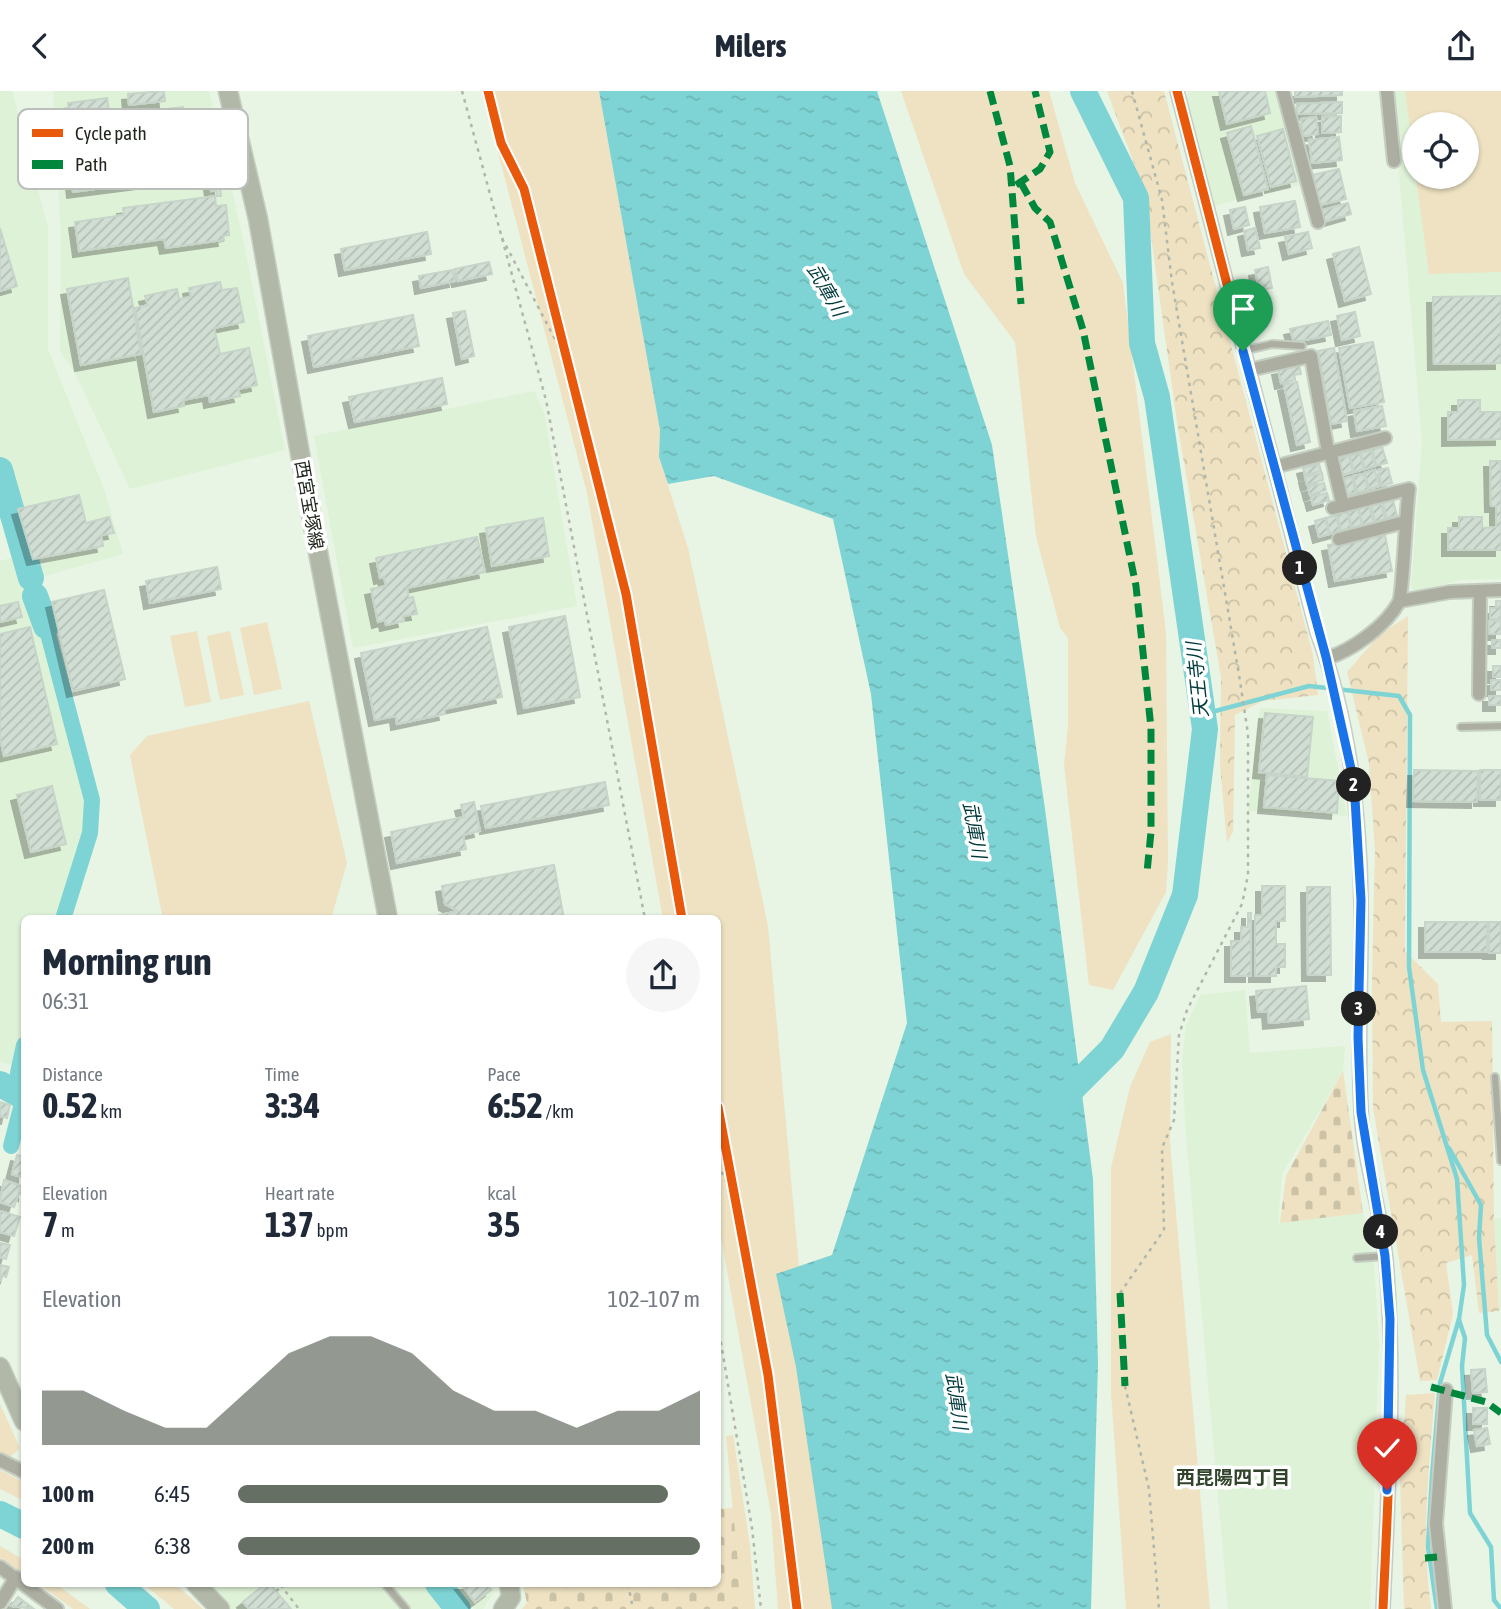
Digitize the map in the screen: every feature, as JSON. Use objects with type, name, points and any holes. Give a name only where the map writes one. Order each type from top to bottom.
[{"type":"main road","name":"西宮宝塚線","points":[[228,91],[232,109]]},
{"type":"main road","name":"西宮宝塚線","points":[[248,176],[387,915]]},
{"type":"main road","points":[[0,1367],[21,1414]]},
{"type":"main road","points":[[199,1587],[220,1609]]},
{"type":"main road","points":[[503,1609],[511,1597],[509,1587]]},
{"type":"street","points":[[1177,91],[1243,351],[1326,657],[1354,782],[1361,900],[1358,1037],[1361,1112],[1385,1256],[1391,1393],[1383,1609]]},
{"type":"street","points":[[1283,91],[1318,222]]},
{"type":"street","points":[[1387,91],[1394,161]]},
{"type":"street","points":[[1249,370],[1311,356],[1310,379],[1318,424],[1329,452],[1338,507],[1409,489],[1400,601]]},
{"type":"street","points":[[1274,467],[1385,438]]},
{"type":"street","points":[[1339,539],[1405,522]]},
{"type":"street","points":[[1326,657],[1342,653],[1351,647],[1377,626],[1400,601],[1450,592],[1501,590]]},
{"type":"street","points":[[1479,694],[1480,591]]},
{"type":"street","points":[[1445,1609],[1436,1524],[1446,1390]]},
{"type":"street","points":[[0,1460],[21,1468]]},
{"type":"street","points":[[0,1567],[21,1581]]},
{"type":"street","points":[[0,1603],[16,1577]]},
{"type":"street","points":[[29,1587],[57,1609]]},
{"type":"street","points":[[1384,1588],[1390,1609]]},
{"type":"lane","points":[[1243,351],[1272,344],[1302,347]]},
{"type":"lane","points":[[1461,727],[1501,726]]},
{"type":"lane","points":[[1495,1077],[1501,1161]]},
{"type":"lane","points":[[1357,1258],[1385,1256]]},
{"type":"lane","points":[[388,1587],[406,1609]]},
{"type":"path","points":[[463,91],[546,400],[644,915]]},
{"type":"path","points":[[1121,1293],[1164,1230],[1161,1148],[1174,1120],[1179,1035],[1187,1010],[1242,904],[1248,876],[1249,849],[1246,790],[1248,734],[1240,681],[1172,282],[1161,200],[1132,91]]},
{"type":"path","points":[[499,232],[568,364]]},
{"type":"path","points":[[556,314],[571,377]]},
{"type":"path","points":[[727,1156],[739,1215]]},
{"type":"path","points":[[721,1170],[737,1204]]},
{"type":"path","points":[[721,1343],[752,1528],[761,1609]]},
{"type":"path","points":[[1125,1386],[1149,1489],[1159,1609]]},
{"type":"path","points":[[276,1591],[282,1587]]},
{"type":"path","points":[[284,1587],[299,1609]]},
{"type":"path","points":[[629,1587],[633,1609]]},
{"type":"shaded area","points":[[0,91],[12,91],[18,114],[18,189],[38,189],[48,228],[48,349],[104,489],[123,554],[34,579],[4,471],[0,472]]},
{"type":"shaded area","points":[[53,91],[209,91],[213,109],[54,109]]},
{"type":"shaded area","points":[[1188,91],[1279,91],[1302,184],[1213,206],[1186,103]]},
{"type":"shaded area","points":[[1392,91],[1501,91],[1501,579],[1460,580],[1416,592],[1411,586],[1422,441]]},
{"type":"shaded area","points":[[58,189],[232,189],[285,450],[130,489],[75,373],[60,351],[61,237]]},
{"type":"shaded area","points":[[534,391],[544,412],[577,606],[353,648],[314,436]]},
{"type":"shaded area","points":[[15,557],[33,598],[88,818],[57,915],[21,915],[21,1066],[0,1062],[0,561]]},
{"type":"shaded area","points":[[1260,708],[1327,711],[1347,816],[1248,811]]},
{"type":"shaded area","points":[[1245,990],[1250,1053],[1345,1046],[1343,1071],[1282,1174],[1278,1223],[1363,1213],[1374,1263],[1379,1344],[1370,1609],[1228,1609],[1186,1137],[1182,1059],[1186,1026],[1200,995]]},
{"type":"shaded area","points":[[1501,1218],[1501,1310],[1499,1311],[1494,1219]]},
{"type":"shaded area","points":[[211,1587],[427,1587],[446,1609],[231,1609]]},
{"type":"shaded area","points":[[457,1587],[493,1587],[494,1591],[483,1609],[475,1609]]},
{"type":"green space","points":[[482,91],[599,91],[660,430],[659,457],[688,548],[768,926],[800,1278],[854,1609],[778,1609],[771,1514],[721,1238],[721,915],[662,915],[587,493]]},
{"type":"green space","points":[[901,91],[1049,91],[1075,183],[1123,283],[1166,632],[1168,861],[1166,892],[1113,990],[1089,985],[1064,765],[1068,725],[1068,638],[1060,628],[1036,536],[1015,342],[964,274]]},
{"type":"green space","points":[[1107,91],[1164,91],[1313,655],[1318,695],[1263,701],[1235,715],[1233,832],[1227,843],[1220,765],[1221,677],[1177,422],[1145,193]]},
{"type":"green space","points":[[1405,91],[1501,91],[1501,272],[1429,274],[1418,189],[1479,189],[1479,112],[1408,112]]},
{"type":"green space","points":[[1408,616],[1405,951],[1438,984],[1441,1022],[1492,1021],[1494,1219],[1499,1311],[1479,1313],[1472,1255],[1446,1263],[1453,1314],[1437,1380],[1420,1381],[1373,1108],[1375,850],[1369,763],[1347,672],[1380,634]]},
{"type":"green space","points":[[267,622],[282,689],[254,695],[240,628]]},
{"type":"green space","points":[[197,631],[211,702],[185,707],[170,636]]},
{"type":"green space","points":[[230,631],[244,695],[220,700],[207,636]]},
{"type":"green space","points":[[309,701],[347,863],[332,915],[162,915],[130,755],[147,736]]},
{"type":"green space","points":[[1171,1034],[1170,1142],[1210,1609],[1126,1609],[1111,1392],[1111,1168],[1130,1087],[1150,1042]]},
{"type":"green space","points":[[1343,1071],[1363,1213],[1280,1223],[1286,1176]]},
{"type":"green space","points":[[1435,1393],[1426,1528],[1431,1609],[1404,1609],[1400,1479],[1406,1395]]},
{"type":"green space","points":[[0,1404],[20,1448],[9,1458],[0,1454]]},
{"type":"green space","points":[[733,1435],[750,1545],[755,1609],[742,1609],[726,1436]]},
{"type":"green space","points":[[0,1470],[21,1480],[21,1500],[0,1489]]},
{"type":"green space","points":[[733,1508],[742,1609],[522,1609],[527,1603],[524,1587],[721,1587],[721,1509]]},
{"type":"green space","points":[[0,1546],[21,1558],[21,1572],[0,1558]]},
{"type":"green space","points":[[43,1587],[60,1587],[90,1609],[73,1609]]},
{"type":"green space","points":[[148,1587],[178,1587],[203,1609],[174,1609]]},
{"type":"water","name":"武庫川","points":[[599,91],[877,91],[992,445],[1045,809],[1093,1179],[1098,1363],[1091,1609],[832,1609],[796,1367],[776,1274],[832,1255],[907,1023],[871,694],[833,519],[714,476],[668,484],[659,457],[660,430]]},
{"type":"building","points":[[164,91],[165,101],[129,105],[128,94]]},
{"type":"building","points":[[1219,91],[1265,91],[1270,113],[1227,124]]},
{"type":"building","points":[[1295,91],[1342,91],[1342,95],[1295,97]]},
{"type":"building","points":[[107,98],[109,109],[69,109],[68,103]]},
{"type":"building","points":[[1342,102],[1342,113],[1297,114],[1297,104]]},
{"type":"building","points":[[1341,116],[1341,132],[1322,133],[1322,117]]},
{"type":"building","points":[[1316,117],[1318,134],[1303,136],[1301,119]]},
{"type":"building","points":[[1251,126],[1268,189],[1244,195],[1227,133]]},
{"type":"building","points":[[1283,129],[1296,181],[1271,187],[1257,136]]},
{"type":"building","points":[[1339,137],[1342,160],[1312,163],[1309,140]]},
{"type":"building","points":[[1339,169],[1346,199],[1319,205],[1312,175]]},
{"type":"building","points":[[73,189],[96,189],[73,192]]},
{"type":"building","points":[[220,189],[221,196],[217,196],[216,190],[211,191]]},
{"type":"building","points":[[215,196],[216,206],[226,205],[229,235],[223,236],[224,240],[166,248],[164,239],[79,251],[75,222],[124,215],[123,208]]},
{"type":"building","points":[[1295,201],[1300,227],[1265,233],[1260,207]]},
{"type":"building","points":[[1348,203],[1351,214],[1323,222],[1320,211]]},
{"type":"building","points":[[1245,207],[1249,225],[1234,229],[1230,210]]},
{"type":"building","points":[[0,228],[17,286],[0,291]]},
{"type":"building","points":[[1255,228],[1260,248],[1248,250],[1244,231]]},
{"type":"building","points":[[427,232],[431,254],[345,270],[341,249]]},
{"type":"building","points":[[1308,232],[1312,248],[1289,254],[1285,237]]},
{"type":"building","points":[[1359,247],[1371,294],[1345,301],[1333,254]]},
{"type":"building","points":[[489,262],[492,274],[458,281],[455,269]]},
{"type":"building","points":[[1268,267],[1272,288],[1259,290],[1255,270]]},
{"type":"building","points":[[453,270],[455,281],[421,288],[419,276]]},
{"type":"building","points":[[128,278],[141,354],[81,365],[67,289]]},
{"type":"building","points":[[220,282],[222,290],[237,288],[244,322],[214,328],[220,354],[249,348],[257,385],[238,389],[240,396],[210,402],[209,395],[183,400],[184,406],[154,412],[135,308],[148,305],[145,296],[177,289],[179,299],[191,297],[189,288]]},
{"type":"building","points":[[1501,296],[1501,363],[1434,364],[1433,297]]},
{"type":"building","points":[[465,311],[474,356],[462,359],[453,313]]},
{"type":"building","points":[[1355,312],[1360,336],[1342,340],[1337,316]]},
{"type":"building","points":[[413,315],[419,346],[314,367],[308,336]]},
{"type":"building","points":[[1328,321],[1331,335],[1294,342],[1290,329]]},
{"type":"building","points":[[1373,342],[1384,402],[1350,408],[1339,348]]},
{"type":"building","points":[[1334,348],[1347,421],[1331,424],[1318,351]]},
{"type":"building","points":[[1299,365],[1301,374],[1294,375],[1295,380],[1281,383],[1278,369]]},
{"type":"building","points":[[442,378],[447,404],[355,422],[349,397]]},
{"type":"building","points":[[1297,382],[1310,442],[1297,445],[1284,385]]},
{"type":"building","points":[[1458,400],[1480,400],[1480,412],[1501,412],[1501,439],[1448,440],[1448,412],[1458,412]]},
{"type":"building","points":[[1382,406],[1386,426],[1357,431],[1354,411]]},
{"type":"building","points":[[1382,447],[1387,463],[1376,465],[1372,449]]},
{"type":"building","points":[[1371,450],[1375,466],[1365,469],[1361,453]]},
{"type":"building","points":[[1360,453],[1364,469],[1354,472],[1350,456]]},
{"type":"building","points":[[1349,456],[1353,472],[1343,475],[1338,459]]},
{"type":"building","points":[[1490,461],[1501,461],[1501,550],[1448,550],[1448,528],[1459,528],[1459,517],[1482,517],[1482,528],[1496,527],[1496,506],[1491,506]]},
{"type":"building","points":[[1319,464],[1321,471],[1305,475],[1303,468]]},
{"type":"building","points":[[1388,468],[1392,483],[1382,486],[1378,470]]},
{"type":"building","points":[[1375,470],[1379,486],[1369,489],[1365,473]]},
{"type":"building","points":[[1322,473],[1323,480],[1307,485],[1305,477]]},
{"type":"building","points":[[1364,474],[1368,490],[1357,492],[1353,476]]},
{"type":"building","points":[[1352,477],[1356,493],[1346,495],[1342,479]]},
{"type":"building","points":[[1324,483],[1326,490],[1310,495],[1308,487]]},
{"type":"building","points":[[1327,493],[1329,500],[1313,505],[1311,497]]},
{"type":"building","points":[[79,495],[86,523],[109,517],[114,533],[101,535],[103,546],[33,559],[18,509]]},
{"type":"building","points":[[1393,500],[1397,516],[1387,518],[1383,503]]},
{"type":"building","points":[[1381,503],[1385,519],[1375,522],[1371,506]]},
{"type":"building","points":[[1369,506],[1374,522],[1363,525],[1359,509]]},
{"type":"building","points":[[1358,509],[1362,525],[1352,528],[1348,512]]},
{"type":"building","points":[[1347,512],[1351,528],[1341,531],[1337,515]]},
{"type":"building","points":[[1336,515],[1340,531],[1330,534],[1326,518]]},
{"type":"building","points":[[543,518],[549,556],[492,566],[486,528]]},
{"type":"building","points":[[1325,518],[1329,534],[1319,537],[1315,521]]},
{"type":"building","points":[[1385,535],[1392,571],[1335,581],[1328,545]]},
{"type":"building","points":[[477,537],[485,572],[407,588],[409,598],[413,597],[417,614],[403,616],[404,621],[386,625],[385,620],[378,622],[371,589],[386,586],[384,577],[380,578],[376,558]]},
{"type":"building","points":[[217,567],[221,589],[150,603],[146,581]]},
{"type":"building","points":[[104,590],[125,679],[73,691],[52,602]]},
{"type":"building","points":[[1496,601],[1501,601],[1501,619],[1490,619],[1490,608],[1496,608]]},
{"type":"building","points":[[18,602],[22,617],[0,622],[0,606]]},
{"type":"building","points":[[565,616],[580,697],[524,708],[509,627]]},
{"type":"building","points":[[1489,621],[1501,621],[1501,634],[1489,634]]},
{"type":"building","points":[[30,627],[57,744],[4,756],[0,738],[0,634]]},
{"type":"building","points":[[487,627],[502,697],[444,709],[445,714],[397,724],[396,716],[375,720],[361,653]]},
{"type":"building","points":[[1492,640],[1501,640],[1501,648],[1492,648]]},
{"type":"building","points":[[1493,666],[1501,666],[1501,677],[1493,677]]},
{"type":"building","points":[[1491,680],[1501,680],[1501,690],[1491,690]]},
{"type":"building","points":[[1489,696],[1501,696],[1501,705],[1489,705]]},
{"type":"building","points":[[1265,713],[1313,717],[1307,777],[1259,772]]},
{"type":"building","points":[[1414,770],[1478,771],[1477,802],[1413,801]]},
{"type":"building","points":[[1480,770],[1501,770],[1501,800],[1480,800]]},
{"type":"building","points":[[1267,775],[1339,781],[1337,813],[1264,807]]},
{"type":"building","points":[[605,782],[609,805],[486,828],[481,806]]},
{"type":"building","points":[[52,786],[66,844],[31,852],[17,795]]},
{"type":"building","points":[[474,802],[480,831],[463,835],[466,849],[397,863],[391,832],[464,817],[461,805]]},
{"type":"building","points":[[554,865],[563,915],[439,915],[458,911],[445,904],[442,886]]},
{"type":"building","points":[[1262,886],[1285,886],[1285,921],[1276,921],[1276,944],[1285,944],[1285,967],[1276,967],[1276,976],[1255,976],[1255,915],[1262,915]]},
{"type":"building","points":[[1307,887],[1330,887],[1331,975],[1308,975]]},
{"type":"building","points":[[1248,913],[1251,913],[1251,976],[1231,976],[1231,941],[1241,941],[1241,927],[1248,927]]},
{"type":"building","points":[[1425,922],[1487,922],[1487,952],[1425,952]]},
{"type":"building","points":[[1489,922],[1501,922],[1501,953],[1489,953]]},
{"type":"building","points":[[1306,986],[1309,1019],[1269,1023],[1268,1011],[1258,1012],[1256,991]]},
{"type":"building","points":[[0,1102],[10,1105],[7,1118],[0,1116]]},
{"type":"building","points":[[17,1155],[21,1156],[21,1177],[12,1174]]},
{"type":"building","points":[[4,1180],[21,1186],[21,1194],[19,1193],[14,1207],[0,1202]]},
{"type":"building","points":[[0,1211],[20,1217],[14,1236],[0,1232]]},
{"type":"building","points":[[0,1243],[10,1245],[6,1259],[0,1257]]},
{"type":"building","points":[[0,1265],[9,1267],[6,1277],[2,1275],[0,1281]]},
{"type":"building","points":[[1485,1369],[1487,1392],[1473,1393],[1471,1370]]},
{"type":"building","points":[[1473,1408],[1487,1408],[1487,1424],[1473,1424]]},
{"type":"building","points":[[1487,1428],[1490,1444],[1477,1446],[1474,1430]]},
{"type":"building","points":[[261,1587],[273,1587],[291,1609],[249,1609],[243,1602]]},
{"type":"building","points":[[463,1587],[489,1587],[491,1590],[475,1602]]},
{"type":"building","points":[[18,1597],[34,1609],[11,1606]]},
{"type":"waterway","name":"天王寺川","points":[[1055,1106],[1112,1049],[1146,992],[1185,895],[1205,729],[1157,397],[1142,343],[1136,198],[1083,91]]},
{"type":"waterway","points":[[0,470],[31,578]]},
{"type":"waterway","points":[[35,596],[46,626]]},
{"type":"waterway","points":[[46,626],[92,800],[90,833],[64,915]]},
{"type":"waterway","points":[[1204,714],[1309,686],[1399,696],[1410,715],[1409,967],[1423,1070],[1457,1179],[1464,1285],[1459,1319],[1440,1383],[1432,1476],[1428,1547],[1437,1609]]},
{"type":"waterway","points":[[21,1059],[18,1073],[21,1084]]},
{"type":"waterway","points":[[0,1084],[21,1095]]},
{"type":"waterway","points":[[11,1146],[21,1108]]},
{"type":"waterway","points":[[1449,1148],[1481,1205],[1479,1238],[1487,1335],[1501,1362]]},
{"type":"waterway","points":[[1459,1320],[1465,1338],[1462,1366],[1470,1513],[1491,1547],[1494,1600],[1501,1609]]},
{"type":"waterway","points":[[0,1514],[21,1524]]},
{"type":"waterway","points":[[121,1587],[147,1609]]},
{"type":"waterway","points":[[440,1587],[458,1609]]},
{"type":"marked path","points":[[990,91],[1010,166],[1021,304]]},
{"type":"marked path","points":[[1016,185],[1040,169],[1050,152],[1035,91]]},
{"type":"marked path","points":[[1021,183],[1035,208],[1050,222],[1083,330],[1136,586],[1151,728],[1151,832],[1147,872]]},
{"type":"marked path","points":[[1120,1293],[1125,1386]]},
{"type":"marked path","points":[[1431,1387],[1486,1402],[1501,1413]]},
{"type":"marked path","points":[[1425,1558],[1437,1557]]},
{"type":"cycle path","points":[[488,91],[501,143],[524,189],[626,594],[681,915]]},
{"type":"cycle path","points":[[1177,91],[1317,632],[1337,698],[1351,765],[1360,868],[1359,1057],[1362,1128],[1384,1241],[1389,1304],[1390,1435],[1383,1609]]},
{"type":"cycle path","points":[[721,1123],[768,1375],[797,1609]]},
{"type":"district","name":"西昆陽四丁目","points":[[1233,1477]]},
{"type":"route","points":[[1243,351],[1317,632],[1326,657],[1354,782],[1361,900],[1358,1037],[1361,1112],[1385,1256],[1390,1319],[1391,1393],[1387,1490]]}]
